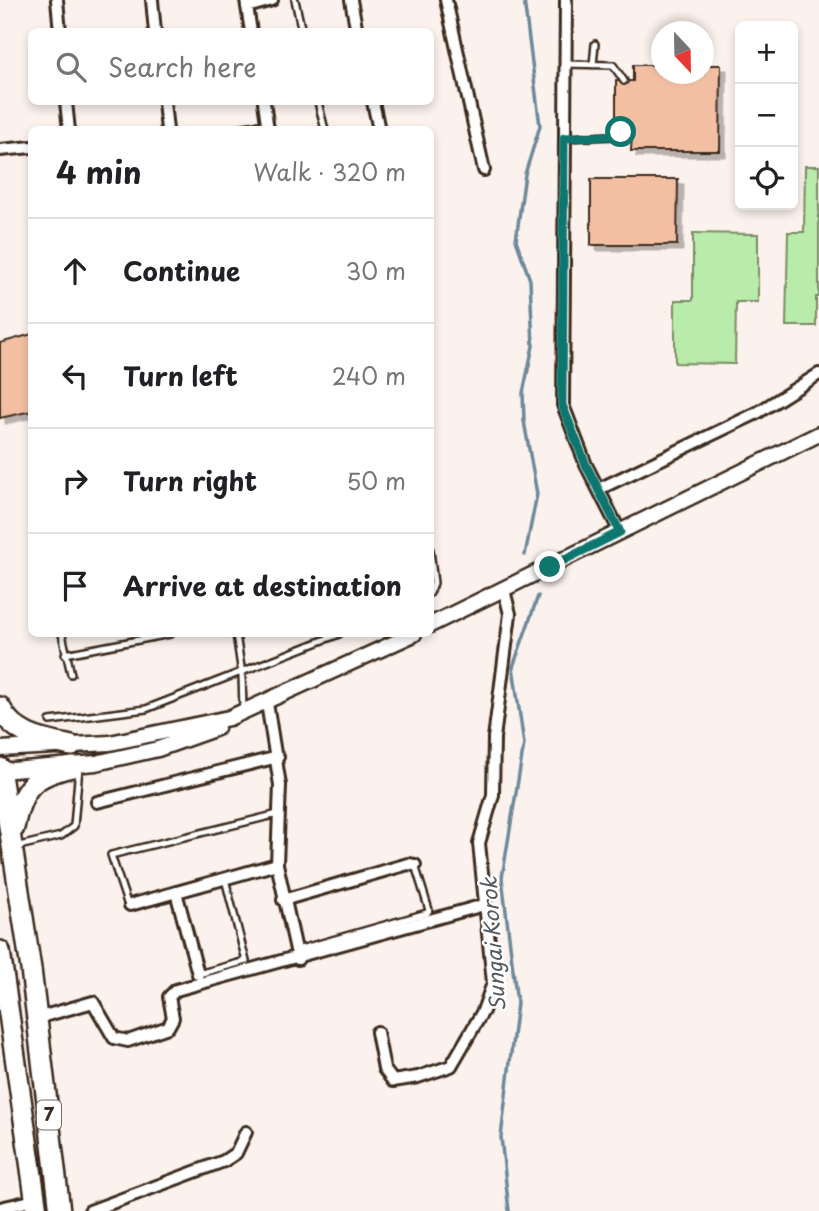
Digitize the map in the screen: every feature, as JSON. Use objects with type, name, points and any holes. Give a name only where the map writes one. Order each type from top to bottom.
[{"type":"highway","points":[[0,707],[6,720],[16,728],[36,738],[72,746]]},
{"type":"highway","points":[[12,844],[19,805],[25,790],[38,778],[76,766]]},
{"type":"highway","name":"7","points":[[0,770],[34,993],[60,1211]]},
{"type":"highway","points":[[0,887],[7,887],[10,894],[23,971],[34,993]]},
{"type":"highway","name":"7","points":[[0,951],[36,1205]]},
{"type":"street","points":[[57,0],[60,28]]},
{"type":"street","points":[[152,0],[155,28]]},
{"type":"street","points":[[250,28],[246,3],[272,0]]},
{"type":"street","points":[[351,0],[357,28]]},
{"type":"street","points":[[446,0],[484,170]]},
{"type":"street","points":[[566,0],[562,405],[620,532]]},
{"type":"street","points":[[66,105],[69,126]]},
{"type":"street","points":[[163,105],[166,126]]},
{"type":"street","points":[[264,105],[268,126]]},
{"type":"street","points":[[373,105],[374,126]]},
{"type":"street","points":[[0,150],[28,147]]},
{"type":"street","points":[[599,489],[757,413],[819,374]]},
{"type":"street","points":[[434,623],[819,433]]},
{"type":"street","points":[[377,1032],[381,1058],[393,1081],[436,1072],[455,1060],[487,1003],[493,984],[479,843],[493,795],[494,738],[510,614],[504,590]]},
{"type":"street","points":[[0,749],[136,740],[236,716],[408,637]]},
{"type":"street","points":[[267,703],[278,757],[281,814],[276,864],[296,955]]},
{"type":"street","points":[[0,770],[76,766],[185,740],[213,731],[236,716]]},
{"type":"street","points":[[97,802],[278,757]]},
{"type":"street","points":[[130,905],[276,864]]},
{"type":"street","points":[[283,900],[408,864],[415,865]]},
{"type":"street","points":[[176,892],[198,974]]},
{"type":"street","points":[[37,1018],[93,1002],[114,1038],[128,1041],[168,1027],[173,1018],[169,997],[176,990],[484,905]]},
{"type":"street","points":[[90,1211],[224,1161],[236,1153],[246,1132]]},
{"type":"street","points":[[125,1198],[130,1211]]},
{"type":"street","points":[[0,1208],[36,1205]]},
{"type":"lane","points":[[295,0],[301,28]]},
{"type":"lane","points":[[593,65],[595,44]]},
{"type":"lane","points":[[564,64],[617,67],[624,81]]},
{"type":"lane","points":[[319,105],[324,126]]},
{"type":"lane","points":[[564,138],[613,136],[621,132]]},
{"type":"lane","points":[[62,637],[71,674]]},
{"type":"lane","points":[[121,637],[122,641]]},
{"type":"lane","points":[[65,654],[149,637]]},
{"type":"lane","points":[[236,637],[242,674],[236,716]]},
{"type":"lane","points":[[50,721],[146,709],[332,637]]},
{"type":"lane","points":[[12,844],[61,836],[74,826],[76,766]]},
{"type":"lane","points":[[130,905],[110,855],[281,814]]},
{"type":"lane","points":[[296,955],[427,913],[429,910],[415,865]]},
{"type":"lane","points":[[198,974],[246,961],[225,879]]},
{"type":"green space","points":[[805,166],[819,166],[819,297],[816,297],[816,326],[786,326],[788,232],[804,232]]},
{"type":"green space","points":[[693,233],[758,234],[758,302],[736,302],[735,364],[675,363],[675,300],[693,300]]},
{"type":"building","points":[[633,65],[651,65],[651,84],[714,84],[714,65],[721,65],[720,151],[631,151],[632,132],[616,132],[616,81],[633,81]]},
{"type":"building","points":[[591,179],[678,179],[677,245],[591,245]]},
{"type":"building","points":[[28,335],[28,412],[0,418],[0,343]]},
{"type":"waterway","name":"Sungai Korok","points":[[524,0],[540,126],[525,174],[516,240],[530,280],[533,346],[523,393],[524,421],[537,494],[525,555]]},
{"type":"waterway","name":"Sungai Korok","points":[[509,1211],[501,1137],[517,1003],[502,878],[524,744],[513,667],[538,596]]},
{"type":"route","points":[[550,567],[620,532],[586,465],[562,405],[562,349],[564,138],[613,136],[621,132]]}]
